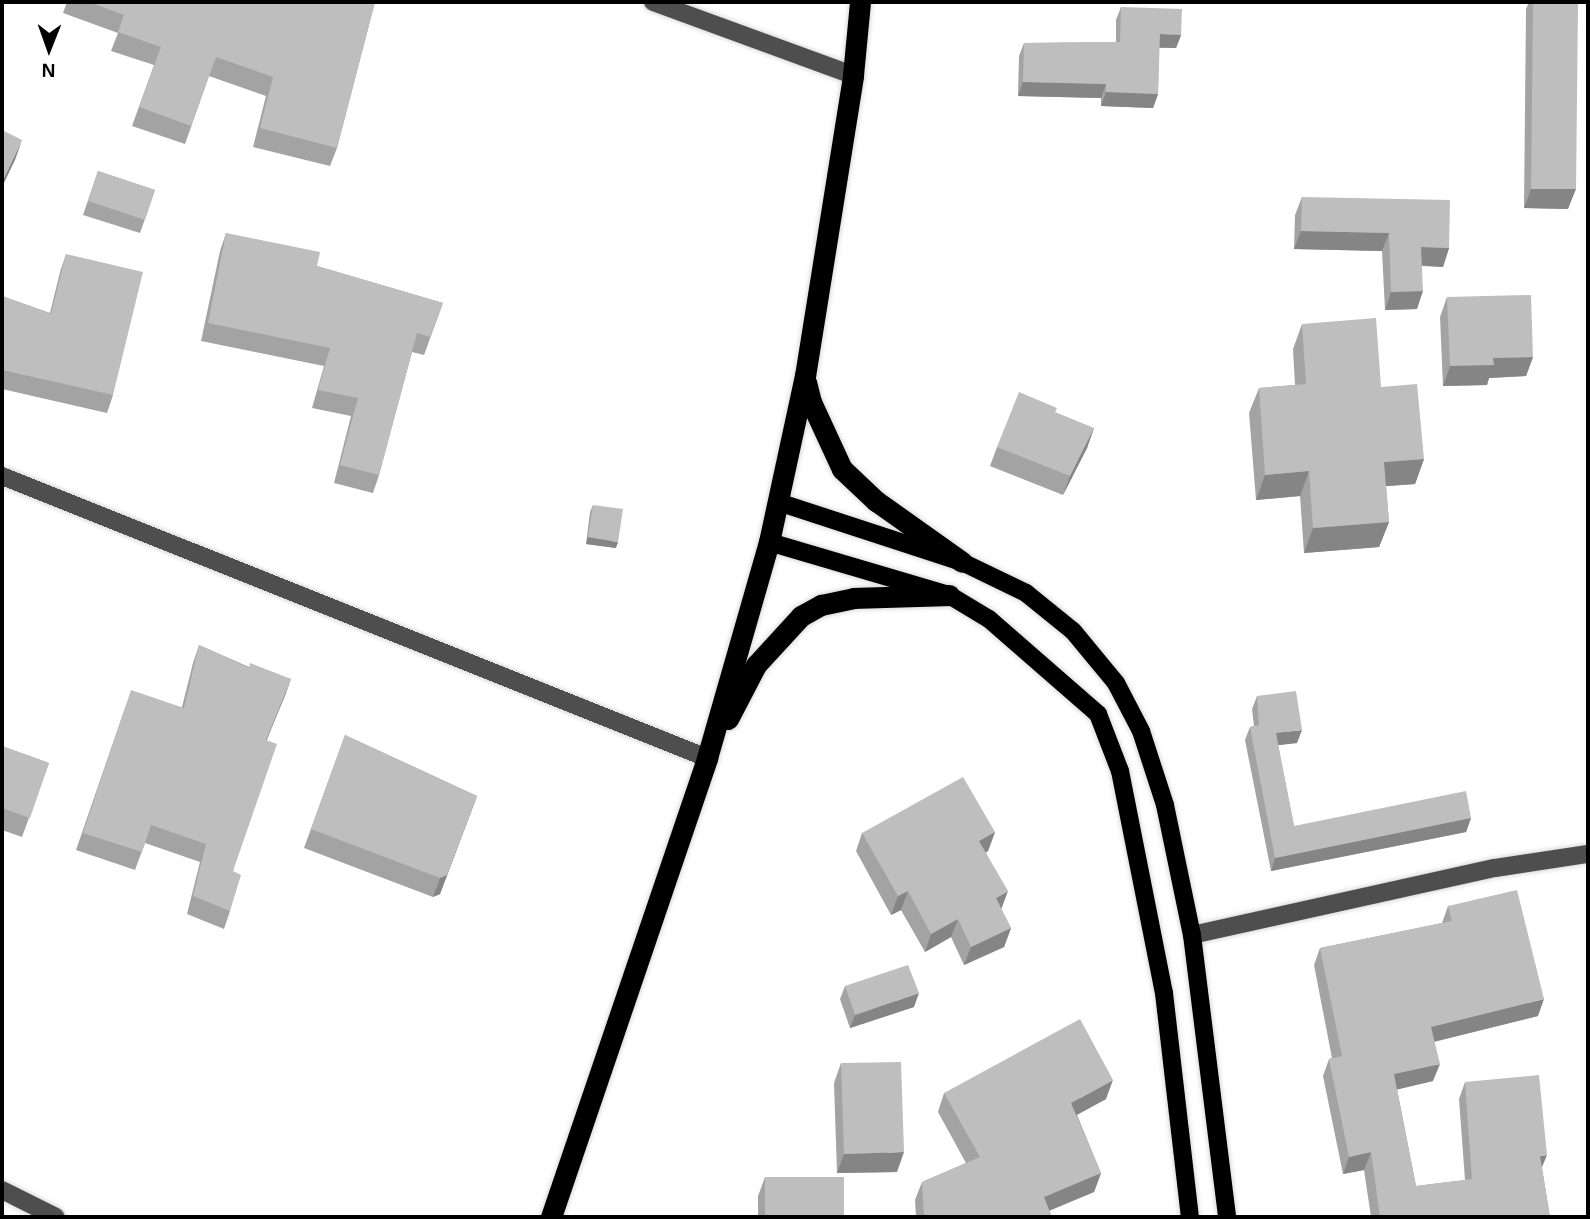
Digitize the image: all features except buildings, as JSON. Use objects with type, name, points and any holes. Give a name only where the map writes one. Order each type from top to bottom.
[{"type":"highway","points":[[551,1217],[707,758],[769,542],[805,376],[853,75],[860,2]]},
{"type":"highway","points":[[805,376],[811,402],[842,469],[876,501],[962,562]]},
{"type":"highway","points":[[707,758],[756,666],[801,616],[821,606],[854,598],[949,595]]},
{"type":"main road","points":[[778,502],[962,562],[1026,593],[1073,631],[1116,683],[1141,731],[1166,805],[1192,935],[1227,1217]]},
{"type":"main road","points":[[769,542],[949,595],[989,619],[1098,714],[1120,771],[1164,993],[1190,1217]]},
{"type":"street","points":[[653,2],[853,75]]},
{"type":"street","points":[[2,476],[707,758]]},
{"type":"street","points":[[1192,935],[1495,869],[1588,854]]},
{"type":"street","points":[[2,1190],[56,1217]]}]
